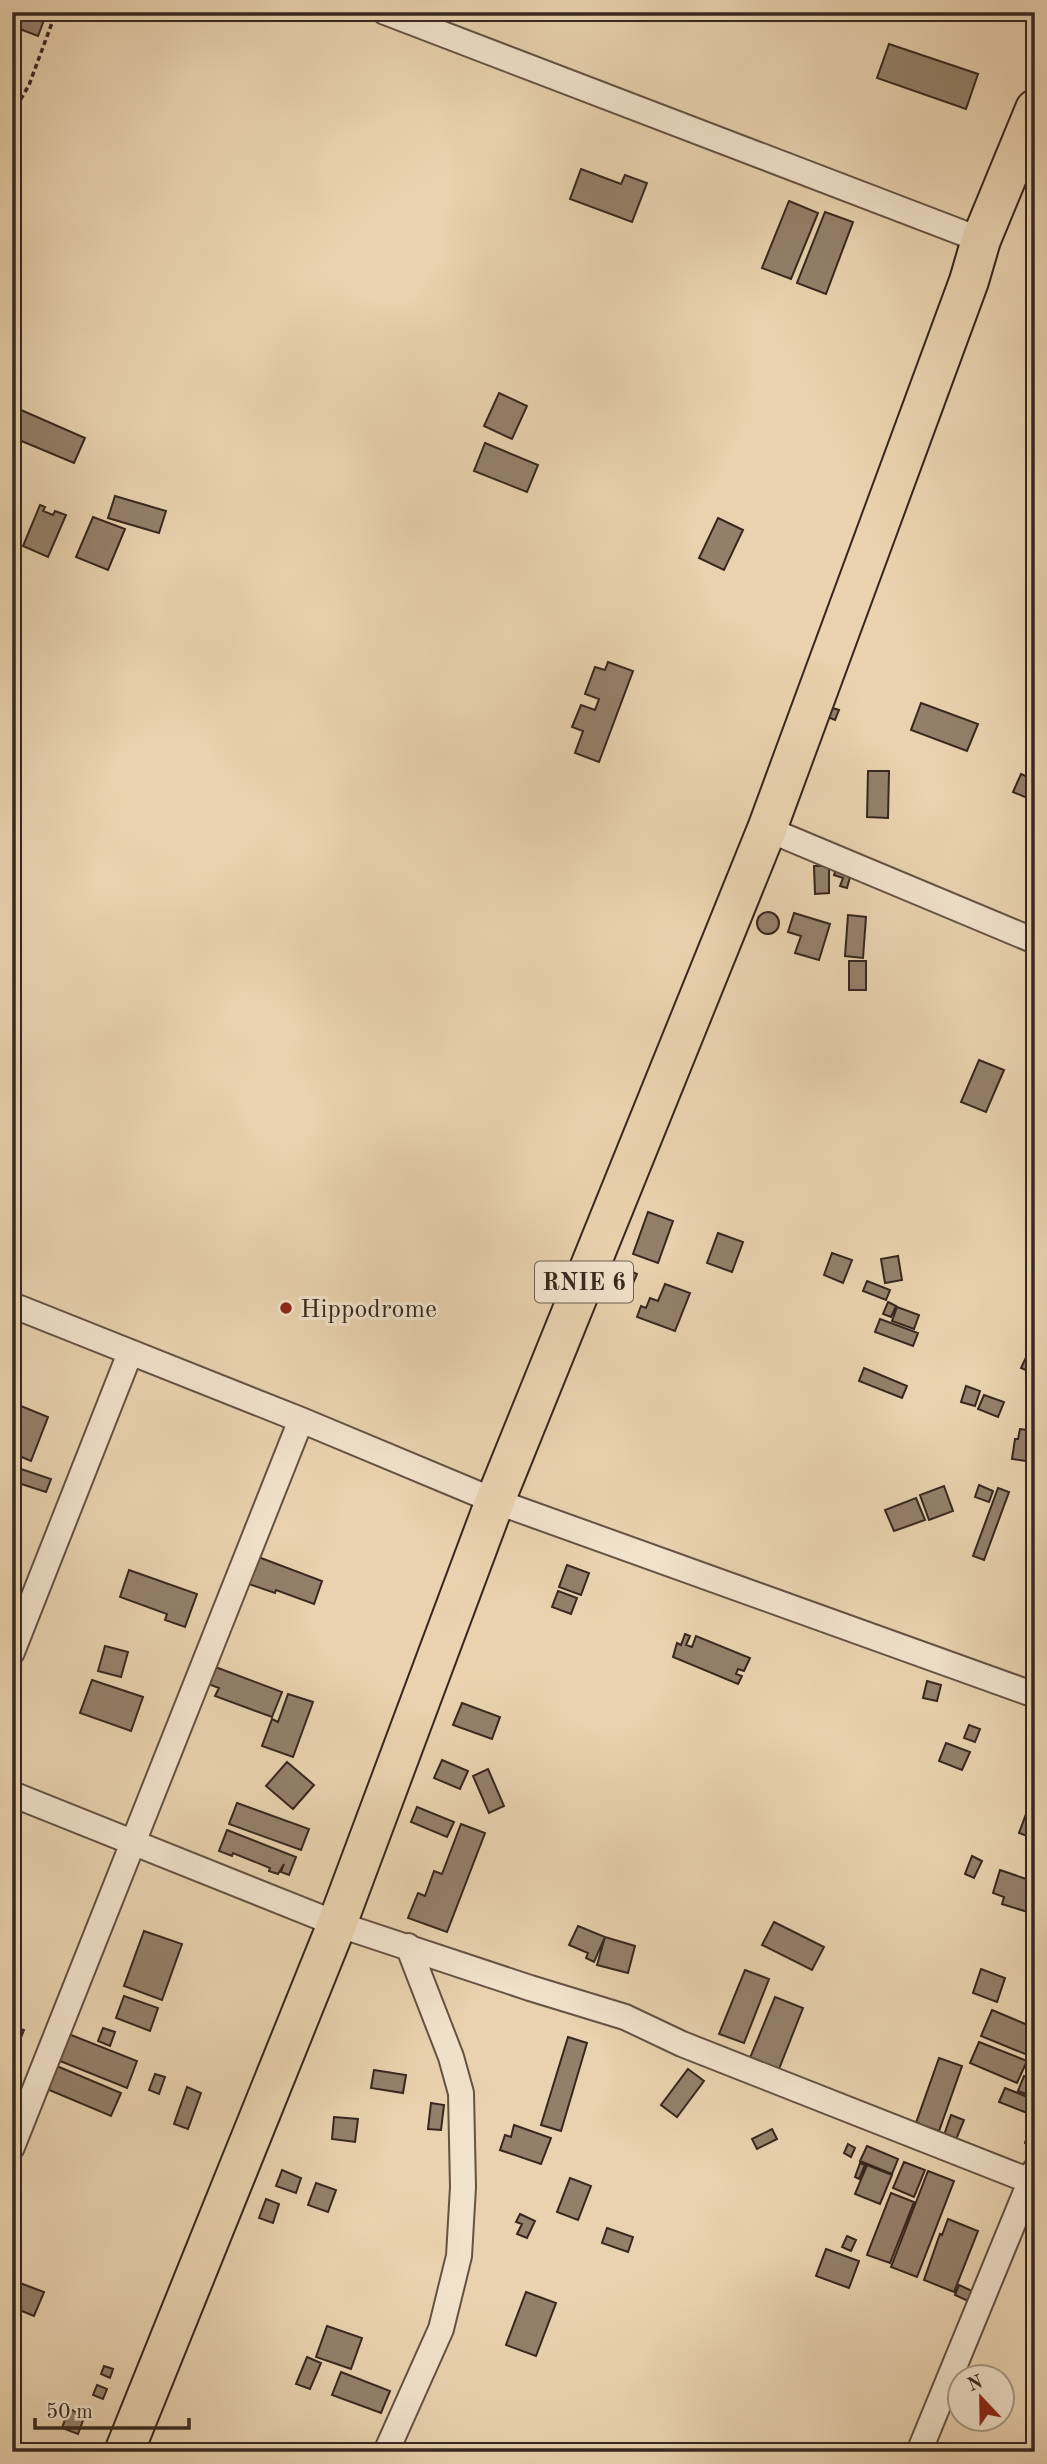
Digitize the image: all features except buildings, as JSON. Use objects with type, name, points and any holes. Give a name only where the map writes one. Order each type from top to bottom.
[{"type":"main road","name":"RNIE 6","points":[[124,2452],[337,1924],[495,1501],[768,829],[964,295],[981,240],[1035,109]]},
{"type":"street","points":[[385,12],[981,240]]},
{"type":"street","points":[[768,829],[1035,941]]},
{"type":"street","points":[[12,1305],[495,1501],[1035,1695]]},
{"type":"street","points":[[12,1652],[130,1353]]},
{"type":"street","points":[[12,2147],[300,1420]]},
{"type":"street","points":[[12,1794],[337,1924],[625,2017],[682,2044],[1032,2175],[919,2452]]},
{"type":"street","points":[[386,2452],[441,2329],[459,2256],[463,2187],[461,2093],[451,2057],[408,1946]]},
{"type":"path","points":[[12,114],[29,85],[55,12]]},
{"type":"place","name":"Hippodrome","points":[[286,1308]]}]
